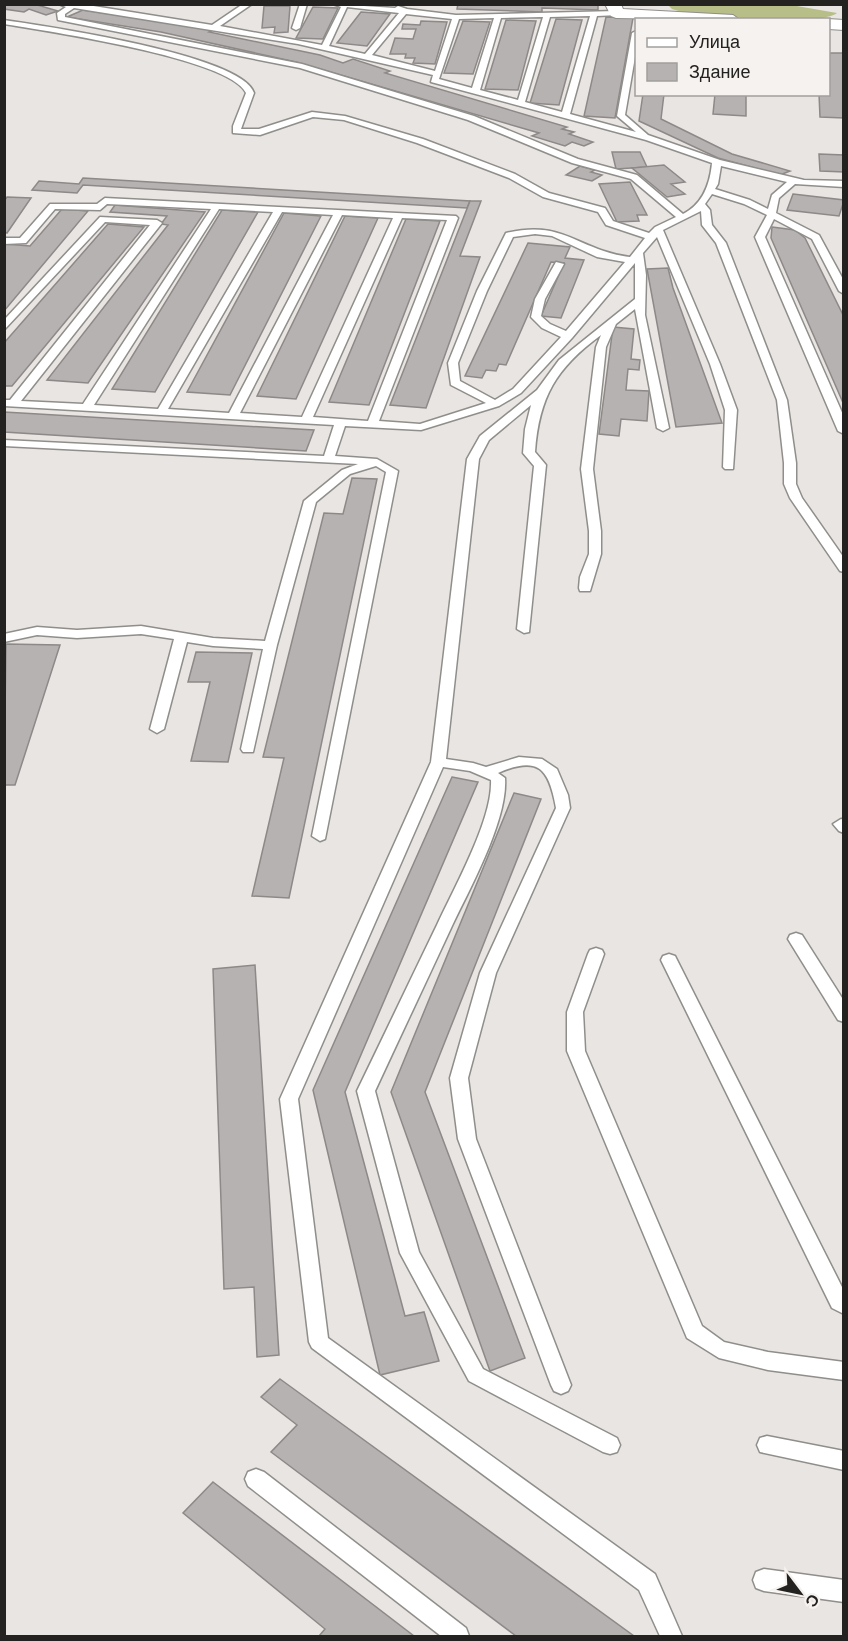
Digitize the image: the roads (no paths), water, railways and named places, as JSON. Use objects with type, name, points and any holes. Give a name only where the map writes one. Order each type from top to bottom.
[{"type":"street","points":[[614,9],[639,17],[670,18]]},
{"type":"lane","points":[[62,4],[215,26],[247,34],[368,55],[438,74]]},
{"type":"lane","points":[[215,26],[249,4]]},
{"type":"lane","points":[[296,28],[304,4]]},
{"type":"lane","points":[[336,4],[404,11],[425,9],[456,17],[594,14],[614,9]]},
{"type":"lane","points":[[392,4],[404,11]]},
{"type":"lane","points":[[325,47],[345,5]]},
{"type":"lane","points":[[72,6],[61,13],[61,18],[302,66],[471,118],[575,161],[634,177],[682,218]]},
{"type":"lane","points":[[368,55],[404,11]]},
{"type":"lane","points":[[565,116],[594,14]]},
{"type":"lane","points":[[521,103],[547,16]]},
{"type":"lane","points":[[456,17],[434,80],[649,138],[717,162],[804,183],[843,184]]},
{"type":"lane","points":[[475,92],[498,17]]},
{"type":"lane","points":[[4,22],[199,62],[235,76],[249,89],[250,95],[236,124],[237,131],[260,132],[289,124],[312,114],[345,118],[420,141],[512,176],[546,195],[602,210],[609,223],[654,233]]},
{"type":"lane","points":[[635,39],[621,116],[649,138]]},
{"type":"lane","points":[[9,403],[421,427],[495,404],[517,391],[568,336],[654,233],[696,212],[714,184],[717,162]]},
{"type":"lane","points":[[793,181],[775,197],[771,216],[760,237],[843,431]]},
{"type":"lane","points":[[710,190],[747,202],[771,216],[797,225],[816,237],[843,291]]},
{"type":"lane","points":[[4,241],[23,242],[53,206],[100,207],[105,201],[453,218],[372,424]]},
{"type":"lane","points":[[700,204],[705,210],[707,225],[720,243],[782,399],[790,463],[790,484],[796,498],[843,568]]},
{"type":"lane","points":[[86,408],[217,206]]},
{"type":"lane","points":[[161,412],[279,209]]},
{"type":"lane","points":[[233,416],[339,212]]},
{"type":"lane","points":[[306,420],[399,215]]},
{"type":"lane","points":[[4,327],[103,219],[157,223],[9,403]]},
{"type":"lane","points":[[495,404],[455,383],[453,363],[482,291],[509,235],[530,230],[558,233],[598,254],[636,256]]},
{"type":"lane","points":[[654,233],[715,364],[731,410],[729,467]]},
{"type":"lane","points":[[636,256],[640,315],[648,364],[655,385],[663,428]]},
{"type":"lane","points":[[559,264],[540,299],[536,317],[546,326],[568,336]]},
{"type":"lane","points":[[640,300],[586,340],[557,368],[539,393],[484,438],[473,459],[438,762],[289,1099],[319,1342],[647,1582],[671,1636]]},
{"type":"lane","points":[[585,588],[595,554],[596,531],[591,514],[587,469],[601,347],[612,322]]},
{"type":"lane","points":[[551,354],[557,368]]},
{"type":"lane","points":[[524,629],[540,465],[529,453],[529,433],[539,393]]},
{"type":"lane","points":[[327,460],[341,422]]},
{"type":"lane","points":[[4,443],[377,462],[393,471],[320,836]]},
{"type":"lane","points":[[248,749],[270,645],[310,501],[346,472],[377,462]]},
{"type":"lane","points":[[4,638],[37,631],[77,634],[141,630],[181,638],[270,645]]},
{"type":"lane","points":[[157,729],[181,638]]},
{"type":"lane","points":[[486,773],[500,765],[518,760],[537,763],[552,772],[563,808],[488,974],[459,1077],[466,1139],[561,1385]]},
{"type":"lane","points":[[438,762],[473,767],[498,778],[499,794],[495,813],[460,893],[366,1091],[410,1252],[476,1375],[610,1445]]},
{"type":"lane","points":[[796,939],[843,1016]]},
{"type":"lane","points":[[596,954],[575,1012],[576,1051],[694,1332],[719,1349],[768,1361],[843,1371]]},
{"type":"lane","points":[[669,960],[843,1306]]},
{"type":"lane","points":[[767,1445],[843,1461]]},
{"type":"lane","points":[[256,1479],[458,1636]]},
{"type":"lane","points":[[764,1580],[843,1591]]}]
